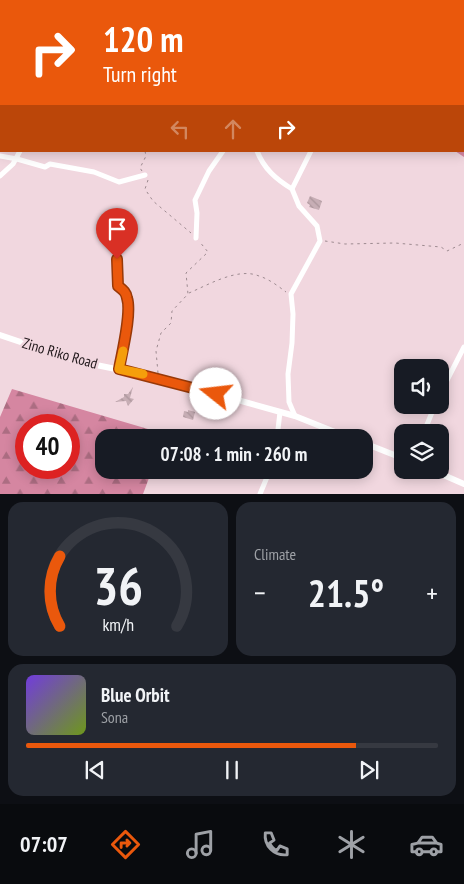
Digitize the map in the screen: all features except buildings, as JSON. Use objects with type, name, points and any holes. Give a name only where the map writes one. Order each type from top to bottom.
[{"type":"street","points":[[0,176],[17,158],[20,152]]},
{"type":"street","points":[[196,238],[197,213],[195,200],[209,171],[222,152]]},
{"type":"street","points":[[256,152],[262,164],[277,180],[292,189],[299,206],[317,226],[320,241],[291,294],[292,334],[288,374],[289,402],[295,416]]},
{"type":"street","points":[[292,189],[310,152]]},
{"type":"street","points":[[0,156],[17,158],[45,167],[50,164],[94,172],[119,182],[145,175]]},
{"type":"street","points":[[117,259],[118,286],[124,291],[128,300],[127,332],[119,369]]},
{"type":"street","name":"Zino Riko Road","points":[[0,335],[77,361],[159,378],[295,416],[328,429]]},
{"type":"street","points":[[449,376],[464,346]]},
{"type":"street","points":[[278,429],[280,412]]},
{"type":"street","points":[[373,447],[394,455]]},
{"type":"street","points":[[449,477],[464,484]]},
{"type":"street","points":[[260,494],[266,479]]},
{"type":"path","points":[[145,152],[146,156],[140,168],[148,179],[145,189],[153,201],[196,238],[208,252],[186,273],[188,294]]},
{"type":"path","points":[[320,241],[344,244],[395,243],[441,247],[446,251],[464,243]]},
{"type":"path","points":[[159,378],[156,351],[161,333],[171,323],[172,311],[188,294],[223,278],[238,274],[258,275],[291,294]]},
{"type":"green space","points":[[456,152],[464,152],[464,157]]},
{"type":"green space","points":[[12,389],[148,429],[95,429],[95,479],[149,479],[143,494],[0,494],[0,417]]},
{"type":"slow traffic","points":[[123,351],[119,369],[143,374]]},
{"type":"route","points":[[117,259],[118,286],[124,291],[128,300],[127,332],[119,369],[216,394]]}]
